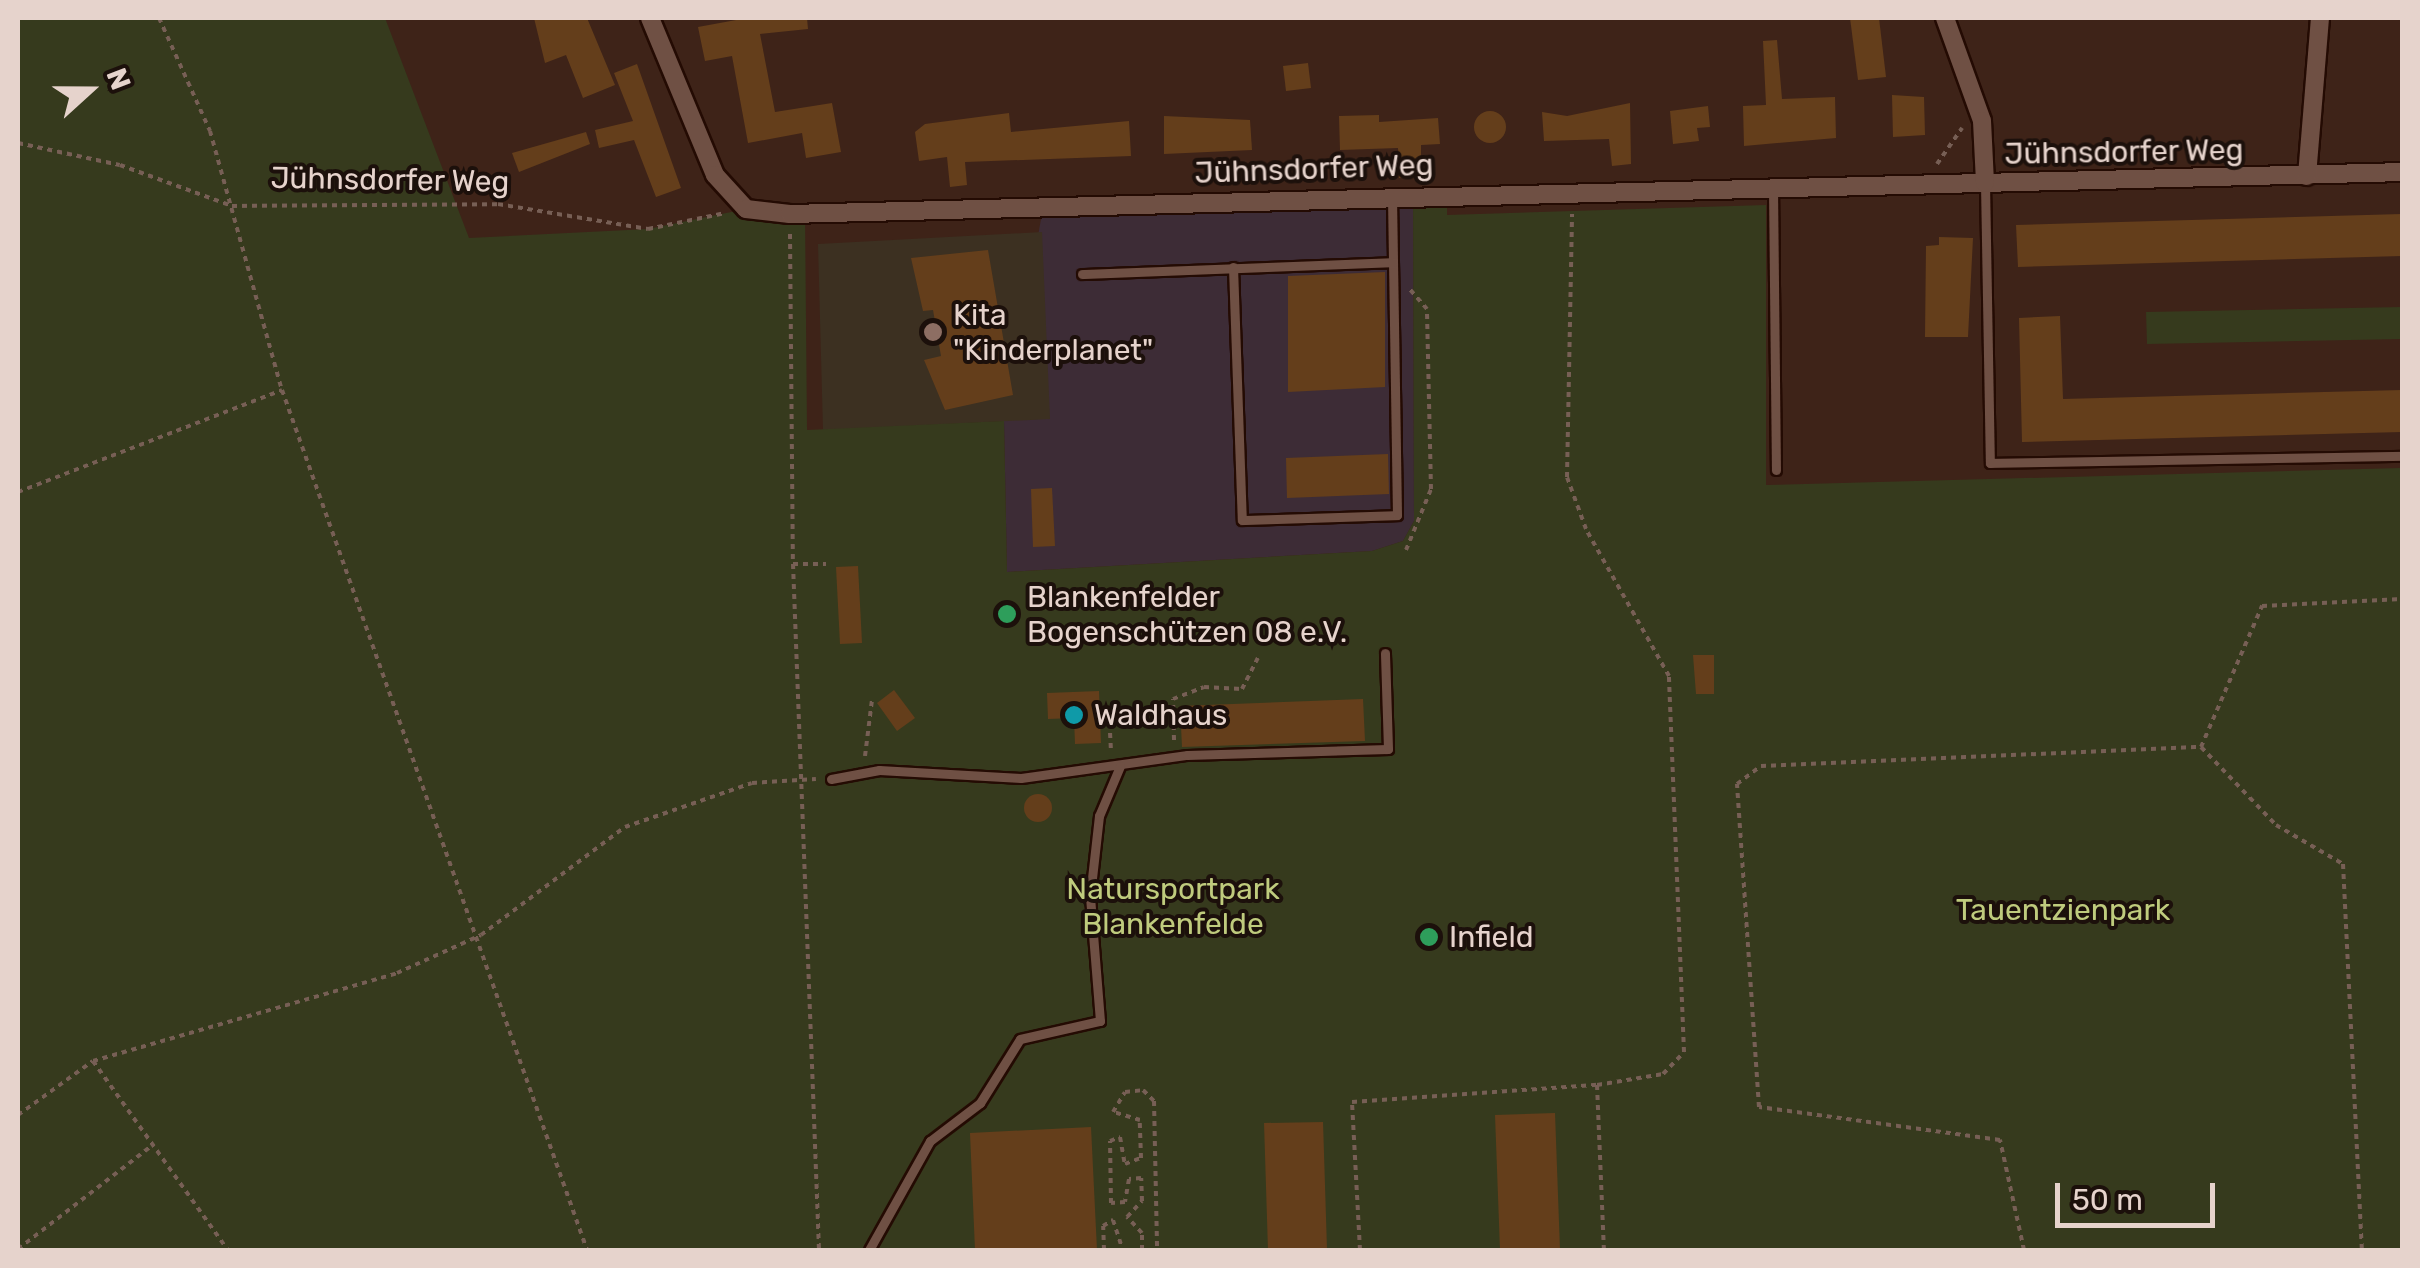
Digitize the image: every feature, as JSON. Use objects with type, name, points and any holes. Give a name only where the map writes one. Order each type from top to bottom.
[{"type":"street","points":[[650,18],[716,175],[746,209]]},
{"type":"street","points":[[1945,18],[1982,121],[1984,183]]},
{"type":"street","points":[[2307,176],[2320,18]]},
{"type":"street","name":"Jühnsdorfer Weg","points":[[746,209],[790,214],[2402,172]]},
{"type":"lane","points":[[1984,183],[1990,463],[2402,456]]},
{"type":"lane","points":[[1773,188],[1776,470]]},
{"type":"lane","points":[[1233,267],[1242,520],[1397,515],[1392,196]]},
{"type":"lane","points":[[1082,274],[1393,262]]},
{"type":"lane","points":[[831,779],[879,770],[1021,778],[1180,757],[1388,749],[1385,653]]},
{"type":"lane","points":[[869,1250],[930,1141],[980,1102],[1020,1039],[1100,1020],[1090,896],[1099,816],[1116,766]]},
{"type":"path","points":[[159,18],[210,131],[282,390],[480,935],[587,1250]]},
{"type":"path","points":[[18,144],[120,165],[232,206]]},
{"type":"path","points":[[1360,1250],[1352,1102],[1597,1085],[1663,1074],[1684,1052],[1669,676],[1586,529],[1567,477],[1571,191]]},
{"type":"path","name":"Jühnsdorfer Weg","points":[[232,206],[498,204],[648,228],[746,209]]},
{"type":"path","points":[[790,214],[792,564],[819,1250]]},
{"type":"path","points":[[1402,284],[1427,308],[1431,472],[1421,526],[1406,550]]},
{"type":"path","points":[[18,492],[282,390]]},
{"type":"path","points":[[792,564],[826,564]]},
{"type":"path","points":[[2201,747],[2262,606],[2402,599]]},
{"type":"path","points":[[1180,757],[1173,700],[1204,687],[1242,689],[1258,658]]},
{"type":"path","points":[[872,700],[863,754],[879,770]]},
{"type":"path","points":[[1100,712],[1109,713],[1116,766]]},
{"type":"path","points":[[2024,1250],[2000,1140],[1759,1107],[1737,784],[1761,766],[2201,747],[2276,825],[2343,864],[2362,1250]]},
{"type":"path","points":[[18,1115],[93,1060],[397,973],[480,935],[626,827],[752,783],[831,779]]},
{"type":"path","points":[[93,1060],[228,1250]]},
{"type":"path","points":[[1597,1085],[1604,1250]]},
{"type":"path","points":[[1142,1250],[1142,1233],[1127,1217],[1142,1202],[1141,1178],[1128,1179],[1125,1202],[1111,1203],[1110,1141],[1120,1136],[1125,1164],[1140,1158],[1140,1120],[1112,1112],[1125,1092],[1143,1090],[1154,1101],[1157,1250]]},
{"type":"path","points":[[18,1249],[154,1144]]},
{"type":"path","points":[[1104,1250],[1103,1226],[1114,1220],[1123,1250]]},
{"type":"shaded area","points":[[1413,194],[1414,521],[1403,541],[1372,551],[1007,572],[1004,421],[1044,203]]},
{"type":"shaded area","name":"Kita \"Kinderplanet\"","points":[[1042,232],[1050,419],[823,430],[818,244]]},
{"type":"green space","points":[[18,18],[385,18],[469,238],[648,229],[746,209],[805,213],[807,430],[1004,421],[1007,572],[1372,551],[1403,541],[1414,521],[1413,194],[1447,193],[1447,215],[1766,205],[1766,485],[2402,468],[2402,1250],[18,1250]]},
{"type":"green space","points":[[2402,307],[2402,339],[2147,344],[2146,312]]},
{"type":"building","points":[[534,18],[587,18],[615,85],[583,98],[566,55],[545,63]]},
{"type":"building","points":[[747,18],[807,18],[808,29],[760,34],[775,112],[832,103],[841,152],[806,158],[802,133],[748,143],[732,56],[705,61],[698,27]]},
{"type":"building","points":[[1850,18],[1879,18],[1886,77],[1858,80]]},
{"type":"building","points":[[1777,40],[1782,99],[1835,97],[1836,138],[1744,146],[1743,106],[1766,105],[1763,41]]},
{"type":"building","points":[[1308,63],[1311,88],[1286,91],[1283,66]]},
{"type":"building","points":[[637,64],[681,188],[656,197],[634,140],[599,148],[595,130],[633,121],[614,73]]},
{"type":"building","points":[[1892,95],[1924,97],[1925,135],[1893,137]]},
{"type":"building","points":[[1630,103],[1631,164],[1612,166],[1609,139],[1544,141],[1542,112],[1567,116]]},
{"type":"building","points":[[1708,106],[1710,127],[1697,128],[1699,141],[1673,144],[1670,111]]},
{"type":"building","points":[[1490,111],[1501,116],[1506,127],[1501,138],[1490,143],[1479,138],[1474,127],[1479,116]]},
{"type":"building","points":[[1009,113],[1011,132],[1129,121],[1131,156],[965,162],[967,185],[950,187],[947,157],[919,161],[915,132],[925,124]]},
{"type":"building","points":[[1379,115],[1379,122],[1438,118],[1440,144],[1421,145],[1421,177],[1399,178],[1398,148],[1340,150],[1339,116]]},
{"type":"building","points":[[1164,116],[1250,120],[1252,150],[1164,154]]},
{"type":"building","points":[[586,132],[590,144],[519,172],[512,153]]},
{"type":"building","points":[[2402,214],[2402,256],[2018,267],[2016,225]]},
{"type":"building","points":[[1939,237],[1973,238],[1968,337],[1925,337],[1926,246],[1939,245]]},
{"type":"building","points":[[988,250],[1013,395],[945,410],[924,360],[941,356],[933,310],[923,311],[911,258]]},
{"type":"building","points":[[1385,272],[1385,387],[1288,392],[1288,276]]},
{"type":"building","points":[[2060,316],[2063,399],[2402,390],[2402,432],[2022,442],[2019,318]]},
{"type":"building","points":[[1388,454],[1389,494],[1287,498],[1286,458]]},
{"type":"building","points":[[1052,488],[1055,546],[1033,547],[1031,489]]},
{"type":"building","points":[[858,566],[862,643],[840,644],[836,567]]},
{"type":"building","points":[[1693,655],[1714,655],[1714,694],[1696,694]]},
{"type":"building","points":[[894,690],[915,718],[897,731],[877,703]]},
{"type":"building","name":"Waldhaus","points":[[1099,691],[1101,743],[1075,744],[1074,718],[1048,719],[1047,693]]},
{"type":"building","points":[[1363,699],[1365,741],[1182,747],[1180,706]]},
{"type":"building","points":[[1038,794],[1048,798],[1052,808],[1048,818],[1038,822],[1028,818],[1024,808],[1028,798]]},
{"type":"building","points":[[1555,1113],[1560,1250],[1500,1250],[1495,1115]]},
{"type":"building","points":[[1323,1122],[1327,1250],[1268,1250],[1264,1123]]},
{"type":"building","points":[[1091,1127],[1097,1250],[975,1250],[970,1133]]},
{"type":"place","name":"Kita \"Kinderplanet\"","points":[[933,332]]},
{"type":"place","name":"Blankenfelder Bogenschützen 08 e.V.","points":[[1007,614]]},
{"type":"place","name":"Waldhaus","points":[[1074,715]]},
{"type":"place","name":"Infield","points":[[1429,937]]},
{"type":"park label","name":"Natursportpark Blankenfelde","points":[[1173,906]]},
{"type":"park label","name":"Tauentzienpark","points":[[2063,910]]}]
